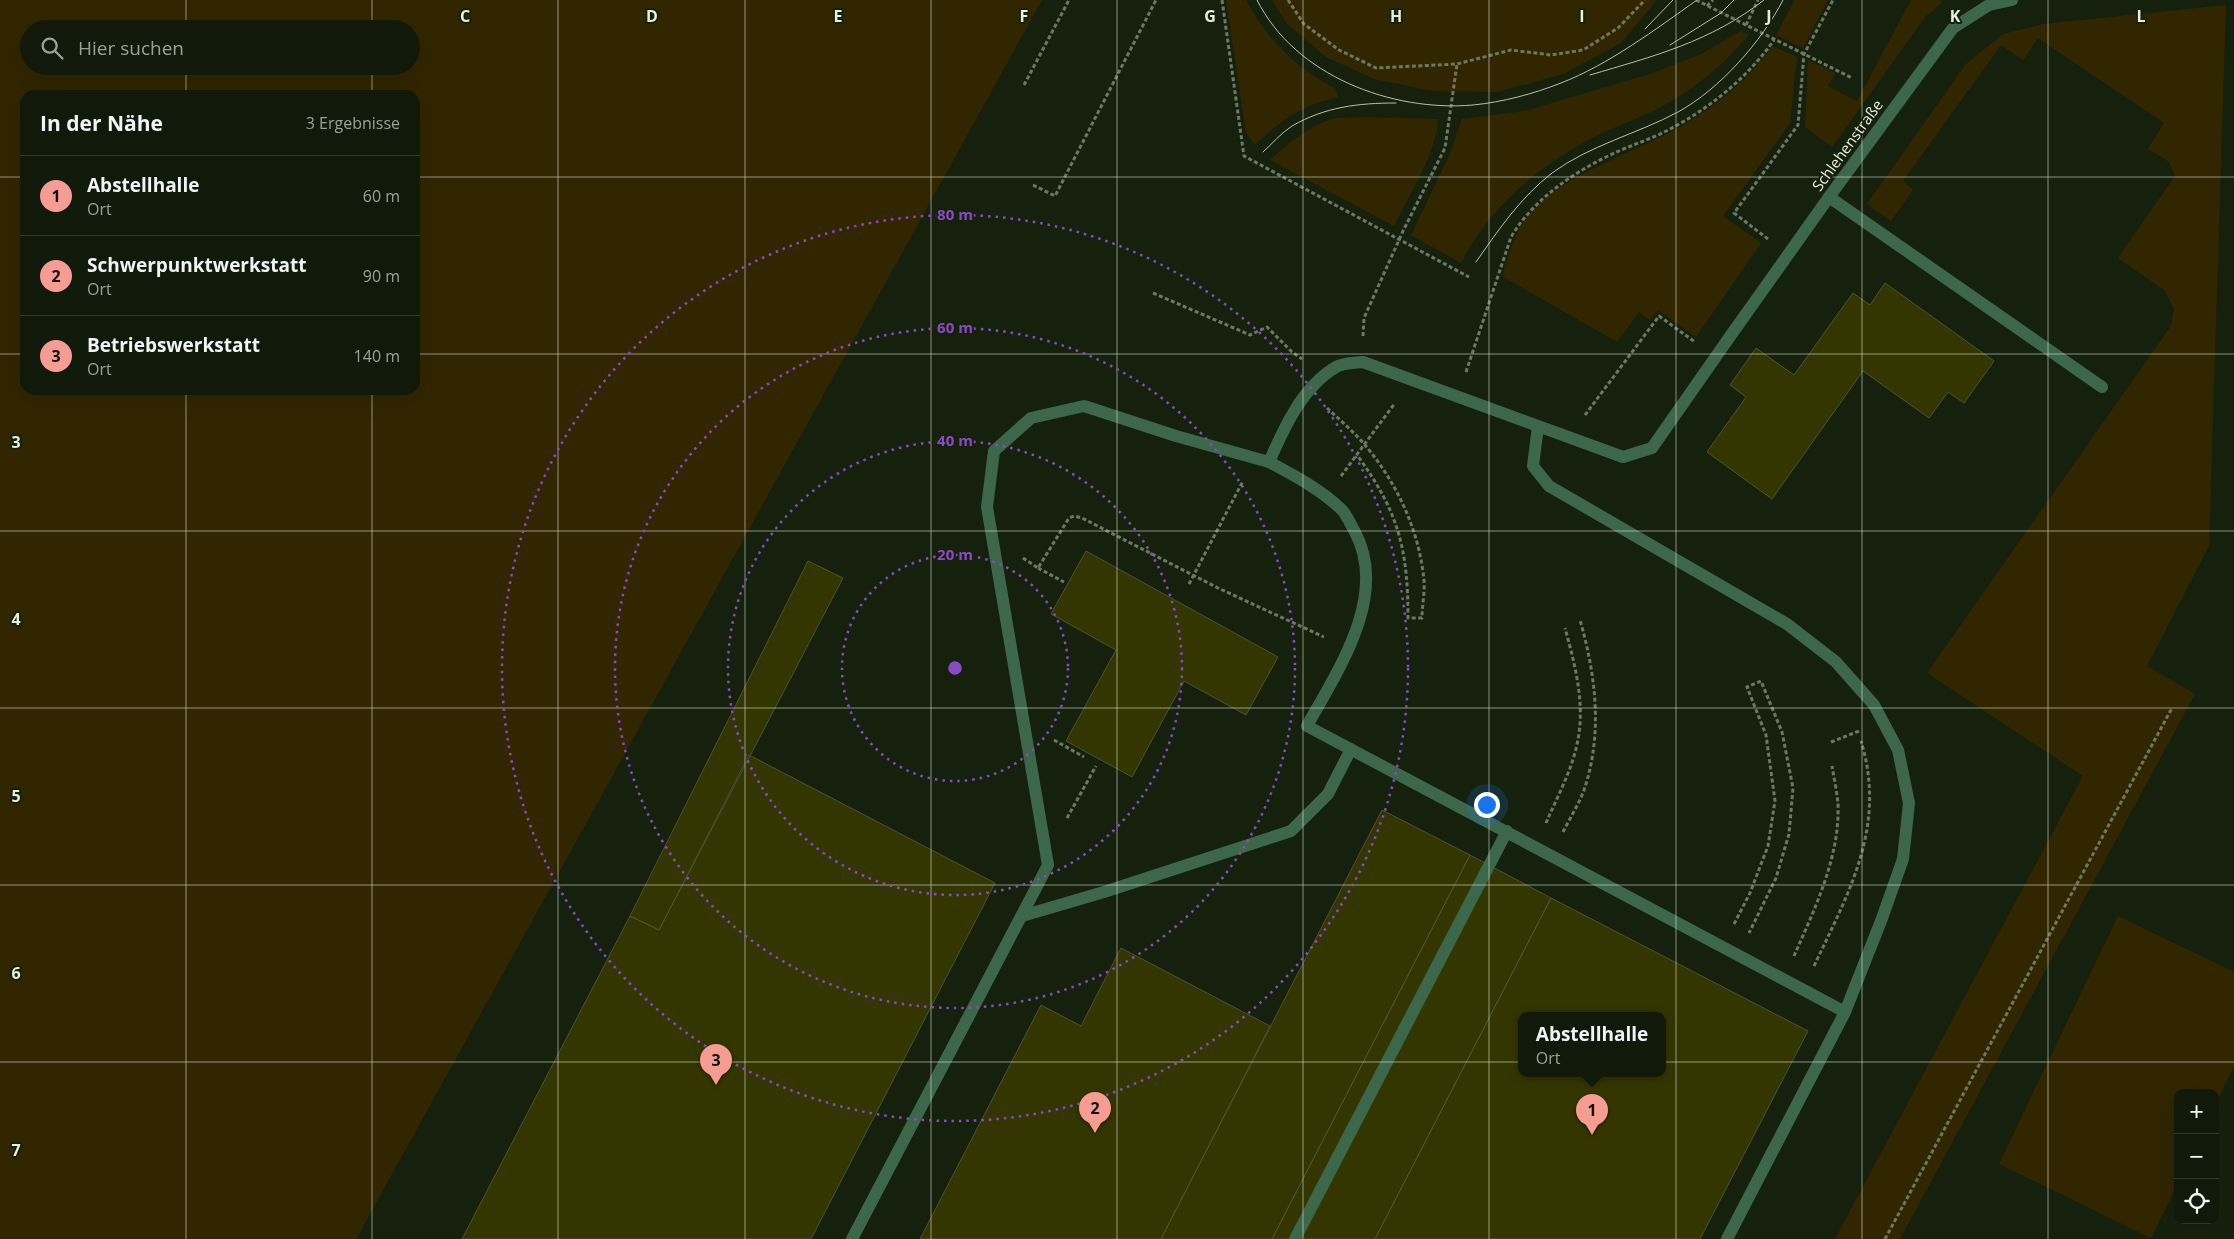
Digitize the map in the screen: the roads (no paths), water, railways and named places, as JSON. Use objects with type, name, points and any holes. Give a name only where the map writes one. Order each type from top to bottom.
[{"type":"street","name":"Schlehenstraße","points":[[1268,462],[1284,427],[1309,390],[1337,366],[1362,362],[1623,457],[1652,448],[1829,197],[1953,28],[1990,5],[2012,0]]},
{"type":"street","points":[[1829,197],[2102,387]]},
{"type":"street","points":[[852,1239],[1048,866],[987,507],[994,451],[1031,418],[1084,406],[1176,436],[1268,462],[1309,483],[1343,511],[1361,544],[1367,592],[1350,649],[1307,726],[1845,1012]]},
{"type":"street","points":[[1538,426],[1534,466],[1549,486],[1787,624],[1836,662],[1874,705],[1898,750],[1909,803],[1903,859],[1845,1012],[1727,1239]]},
{"type":"street","points":[[1022,916],[1104,892],[1291,831],[1328,794],[1351,749]]},
{"type":"street","points":[[1295,1239],[1507,832]]},
{"type":"tram line","points":[[1257,0],[1274,27],[1295,49],[1321,68],[1349,84],[1379,95],[1410,102],[1442,106],[1473,105],[1507,100],[1561,83],[1596,67],[1697,0]]},
{"type":"tram line","points":[[1645,29],[1673,0]]},
{"type":"tram line","points":[[1670,45],[1721,13],[1734,0]]},
{"type":"tram line","points":[[1590,75],[1659,54],[1702,37],[1744,15],[1764,0]]},
{"type":"tram line","points":[[1476,262],[1520,203],[1552,173],[1598,147],[1678,112],[1709,91],[1752,47],[1764,32],[1783,0]]},
{"type":"tram line","points":[[1263,152],[1292,126],[1317,114],[1355,105],[1396,103]]},
{"type":"place","name":"Betriebswerkstatt","points":[[716,1085]]},
{"type":"place","name":"Schwerpunktwerkstatt","points":[[1095,1133]]},
{"type":"place","name":"Abstellhalle","points":[[1592,1135]]}]
